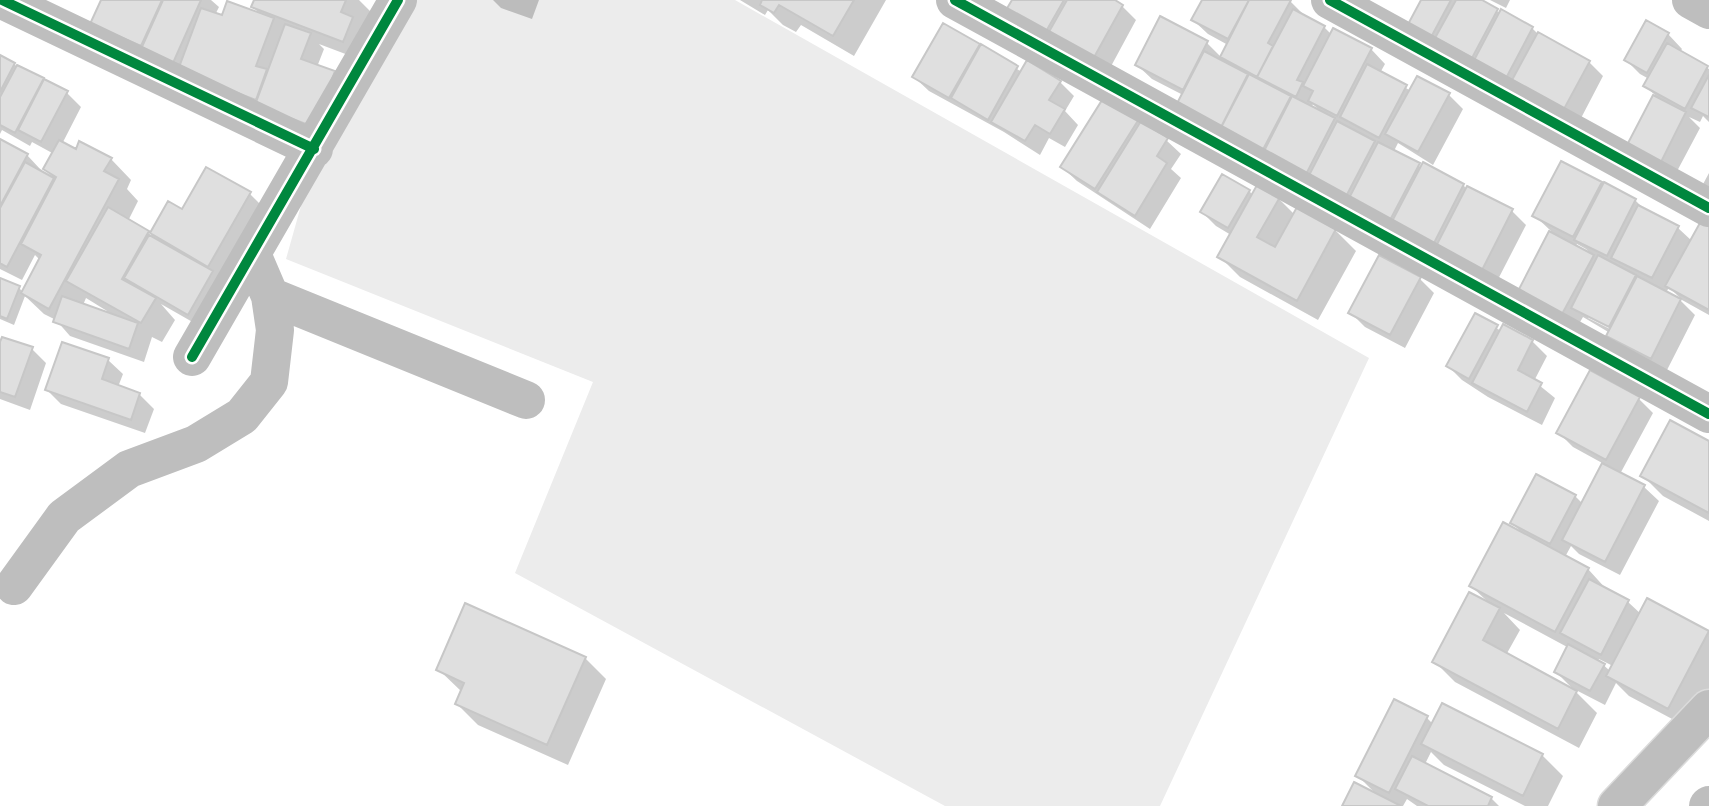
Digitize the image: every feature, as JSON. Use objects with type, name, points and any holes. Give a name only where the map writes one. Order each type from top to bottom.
[{"type":"street","points":[[192,356],[398,0]]},
{"type":"street","points":[[955,0],[1709,414]]},
{"type":"street","points":[[1330,0],[1709,208]]},
{"type":"street","points":[[1691,0],[1709,10]]},
{"type":"street","points":[[9,2],[314,149]]},
{"type":"street","points":[[14,586],[64,517],[128,469],[195,444],[242,416],[269,382],[275,330],[270,296],[252,254]]},
{"type":"street","points":[[270,296],[526,400]]},
{"type":"street","points":[[1618,806],[1709,709]]},
{"type":"shaded area","points":[[404,0],[735,0],[1369,358],[1160,806],[945,806],[515,573],[593,382],[286,259],[317,149]]},
{"type":"building","points":[[101,0],[162,0],[141,46],[90,24]]},
{"type":"building","points":[[163,0],[201,0],[173,63],[141,49]]},
{"type":"building","points":[[254,0],[346,0],[341,12],[353,17],[343,42],[251,7]]},
{"type":"building","points":[[762,0],[854,0],[833,36],[779,5],[774,13],[760,5]]},
{"type":"building","points":[[1012,0],[1064,0],[1040,42],[1000,20]]},
{"type":"building","points":[[1067,0],[1115,0],[1123,5],[1087,70],[1042,44]]},
{"type":"building","points":[[1202,0],[1249,0],[1228,39],[1191,20]]},
{"type":"building","points":[[1249,0],[1291,0],[1268,43],[1273,46],[1257,77],[1220,57]]},
{"type":"building","points":[[1421,0],[1451,0],[1429,41],[1406,28]]},
{"type":"building","points":[[1456,0],[1482,0],[1498,9],[1472,58],[1435,38]]},
{"type":"building","points":[[227,1],[274,18],[256,66],[267,69],[256,100],[178,70],[201,8],[222,15]]},
{"type":"building","points":[[1293,9],[1325,26],[1297,80],[1303,82],[1296,97],[1257,77]]},
{"type":"building","points":[[1501,9],[1533,27],[1504,82],[1472,64]]},
{"type":"building","points":[[1160,16],[1208,41],[1183,90],[1135,65]]},
{"type":"building","points":[[1646,20],[1669,33],[1647,73],[1624,60]]},
{"type":"building","points":[[943,23],[980,44],[949,98],[912,77]]},
{"type":"building","points":[[285,24],[311,33],[301,59],[335,71],[314,127],[255,105]]},
{"type":"building","points":[[1333,28],[1372,48],[1337,116],[1308,101],[1313,91],[1303,86]]},
{"type":"building","points":[[1538,32],[1590,61],[1564,109],[1512,80]]},
{"type":"building","points":[[1667,43],[1708,66],[1685,109],[1643,86]]},
{"type":"building","points":[[981,44],[1018,66],[988,120],[951,98]]},
{"type":"building","points":[[1204,51],[1248,74],[1215,139],[1170,117]]},
{"type":"building","points":[[0,55],[15,63],[0,92]]},
{"type":"building","points":[[1027,60],[1061,81],[1049,100],[1065,109],[1050,134],[1035,125],[1025,141],[991,122]]},
{"type":"building","points":[[1367,64],[1407,85],[1379,138],[1340,117]]},
{"type":"building","points":[[17,65],[44,78],[15,133],[0,125],[0,97]]},
{"type":"building","points":[[1249,74],[1291,96],[1257,161],[1215,139]]},
{"type":"building","points":[[1709,75],[1709,117],[1691,108]]},
{"type":"building","points":[[1417,76],[1450,93],[1418,152],[1385,134]]},
{"type":"building","points":[[44,79],[68,91],[41,142],[18,130]]},
{"type":"building","points":[[1653,95],[1686,112],[1661,162],[1627,145]]},
{"type":"building","points":[[1292,96],[1335,118],[1301,184],[1259,161]]},
{"type":"building","points":[[1104,97],[1139,119],[1095,189],[1060,167]]},
{"type":"building","points":[[1141,121],[1168,138],[1157,156],[1167,163],[1135,216],[1097,192]]},
{"type":"building","points":[[1337,121],[1375,141],[1341,206],[1303,187]]},
{"type":"building","points":[[0,139],[28,154],[0,206]]},
{"type":"building","points":[[59,140],[76,149],[79,141],[112,158],[104,171],[119,179],[49,309],[21,293],[41,255],[21,244],[56,177],[43,169]]},
{"type":"building","points":[[1378,142],[1420,163],[1388,224],[1347,202]]},
{"type":"building","points":[[1561,161],[1602,182],[1573,237],[1532,216]]},
{"type":"building","points":[[25,162],[54,178],[7,267],[0,263],[0,208]]},
{"type":"building","points":[[1423,162],[1464,184],[1430,251],[1388,229]]},
{"type":"building","points":[[206,167],[251,192],[208,267],[150,233],[168,201],[182,209]]},
{"type":"building","points":[[1222,174],[1250,190],[1228,228],[1200,212]]},
{"type":"building","points":[[1604,182],[1636,199],[1607,256],[1574,240]]},
{"type":"building","points":[[1257,185],[1280,197],[1257,237],[1275,247],[1297,207],[1336,229],[1297,301],[1217,257]]},
{"type":"building","points":[[1467,186],[1513,209],[1479,276],[1433,252]]},
{"type":"building","points":[[1638,205],[1679,226],[1652,278],[1611,258]]},
{"type":"building","points":[[108,207],[149,231],[122,279],[156,298],[141,323],[66,281]]},
{"type":"building","points":[[1701,221],[1709,225],[1709,310],[1665,286]]},
{"type":"building","points":[[1549,231],[1594,255],[1561,316],[1517,293]]},
{"type":"building","points":[[149,235],[213,271],[188,315],[124,278]]},
{"type":"building","points":[[1379,255],[1421,277],[1390,335],[1348,313]]},
{"type":"building","points":[[1598,255],[1636,275],[1609,327],[1571,308]]},
{"type":"building","points":[[1637,276],[1681,299],[1651,359],[1606,336]]},
{"type":"building","points":[[0,278],[20,286],[7,319],[0,316]]},
{"type":"building","points":[[62,296],[138,323],[129,349],[53,322]]},
{"type":"building","points":[[1475,313],[1498,325],[1469,379],[1446,366]]},
{"type":"building","points":[[1503,324],[1533,340],[1518,370],[1542,383],[1527,412],[1472,383]]},
{"type":"building","points":[[2,337],[33,347],[15,397],[0,392]]},
{"type":"building","points":[[62,342],[109,358],[102,379],[140,393],[131,420],[45,390]]},
{"type":"building","points":[[1590,370],[1640,397],[1606,460],[1556,433]]},
{"type":"building","points":[[1670,420],[1709,441],[1709,513],[1640,476]]},
{"type":"building","points":[[1602,463],[1645,485],[1605,562],[1562,540]]},
{"type":"building","points":[[1536,474],[1576,495],[1550,544],[1510,523]]},
{"type":"building","points":[[1503,522],[1589,568],[1555,632],[1469,586]]},
{"type":"building","points":[[1589,579],[1629,600],[1601,655],[1560,633]]},
{"type":"building","points":[[1469,592],[1500,608],[1483,640],[1577,691],[1558,729],[1432,662]]},
{"type":"building","points":[[1647,598],[1709,631],[1668,709],[1606,676]]},
{"type":"building","points":[[465,603],[586,657],[547,745],[455,704],[464,683],[436,670]]},
{"type":"building","points":[[1568,644],[1605,664],[1590,691],[1554,672]]},
{"type":"building","points":[[1394,699],[1428,716],[1389,793],[1355,776]]},
{"type":"building","points":[[1442,703],[1543,754],[1523,796],[1421,744]]},
{"type":"building","points":[[1412,756],[1492,797],[1488,806],[1428,806],[1395,789]]},
{"type":"building","points":[[1354,782],[1401,806],[1342,806]]},
{"type":"cycle path","points":[[2,0],[314,149]]},
{"type":"cycle path","points":[[192,357],[398,0]]},
{"type":"cycle path","points":[[955,0],[1709,414]]},
{"type":"cycle path","points":[[1330,0],[1709,208]]}]
